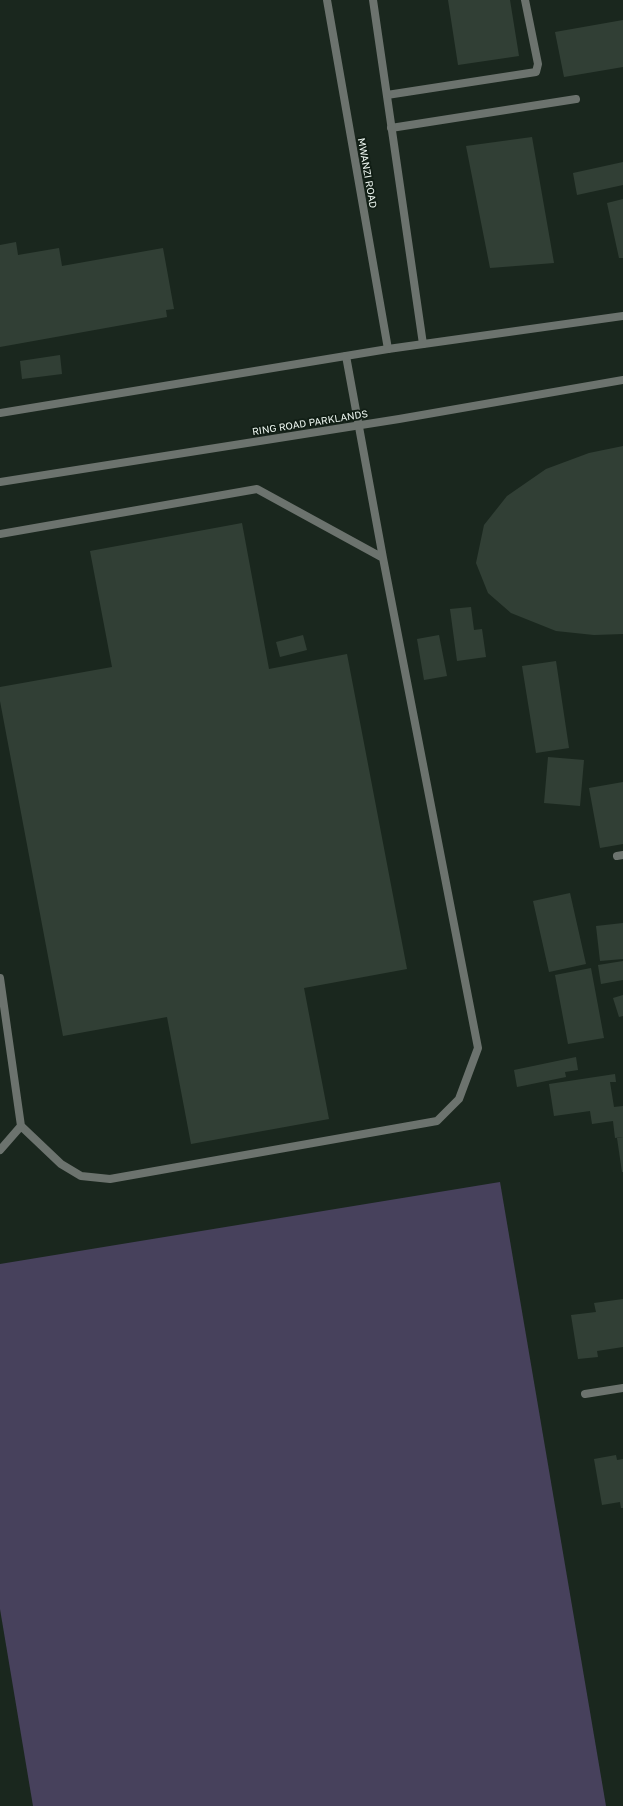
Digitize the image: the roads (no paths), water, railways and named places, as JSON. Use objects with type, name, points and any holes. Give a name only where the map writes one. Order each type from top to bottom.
[{"type":"street","name":"MWANZI ROAD","points":[[327,0],[388,349]]},
{"type":"street","points":[[372,0],[423,344]]},
{"type":"street","points":[[387,96],[536,72],[538,64],[525,0]]},
{"type":"street","points":[[392,128],[576,99]]},
{"type":"street","points":[[0,413],[388,349],[623,316]]},
{"type":"street","points":[[0,978],[21,1126],[61,1164],[81,1176],[110,1179],[437,1122],[459,1099],[478,1048],[383,558],[346,356]]},
{"type":"street","name":"RING ROAD PARKLANDS","points":[[0,482],[359,425],[623,380]]},
{"type":"street","points":[[0,534],[257,488],[383,558]]},
{"type":"street","points":[[0,1150],[21,1126]]},
{"type":"street","points":[[584,1394],[623,1388]]}]
